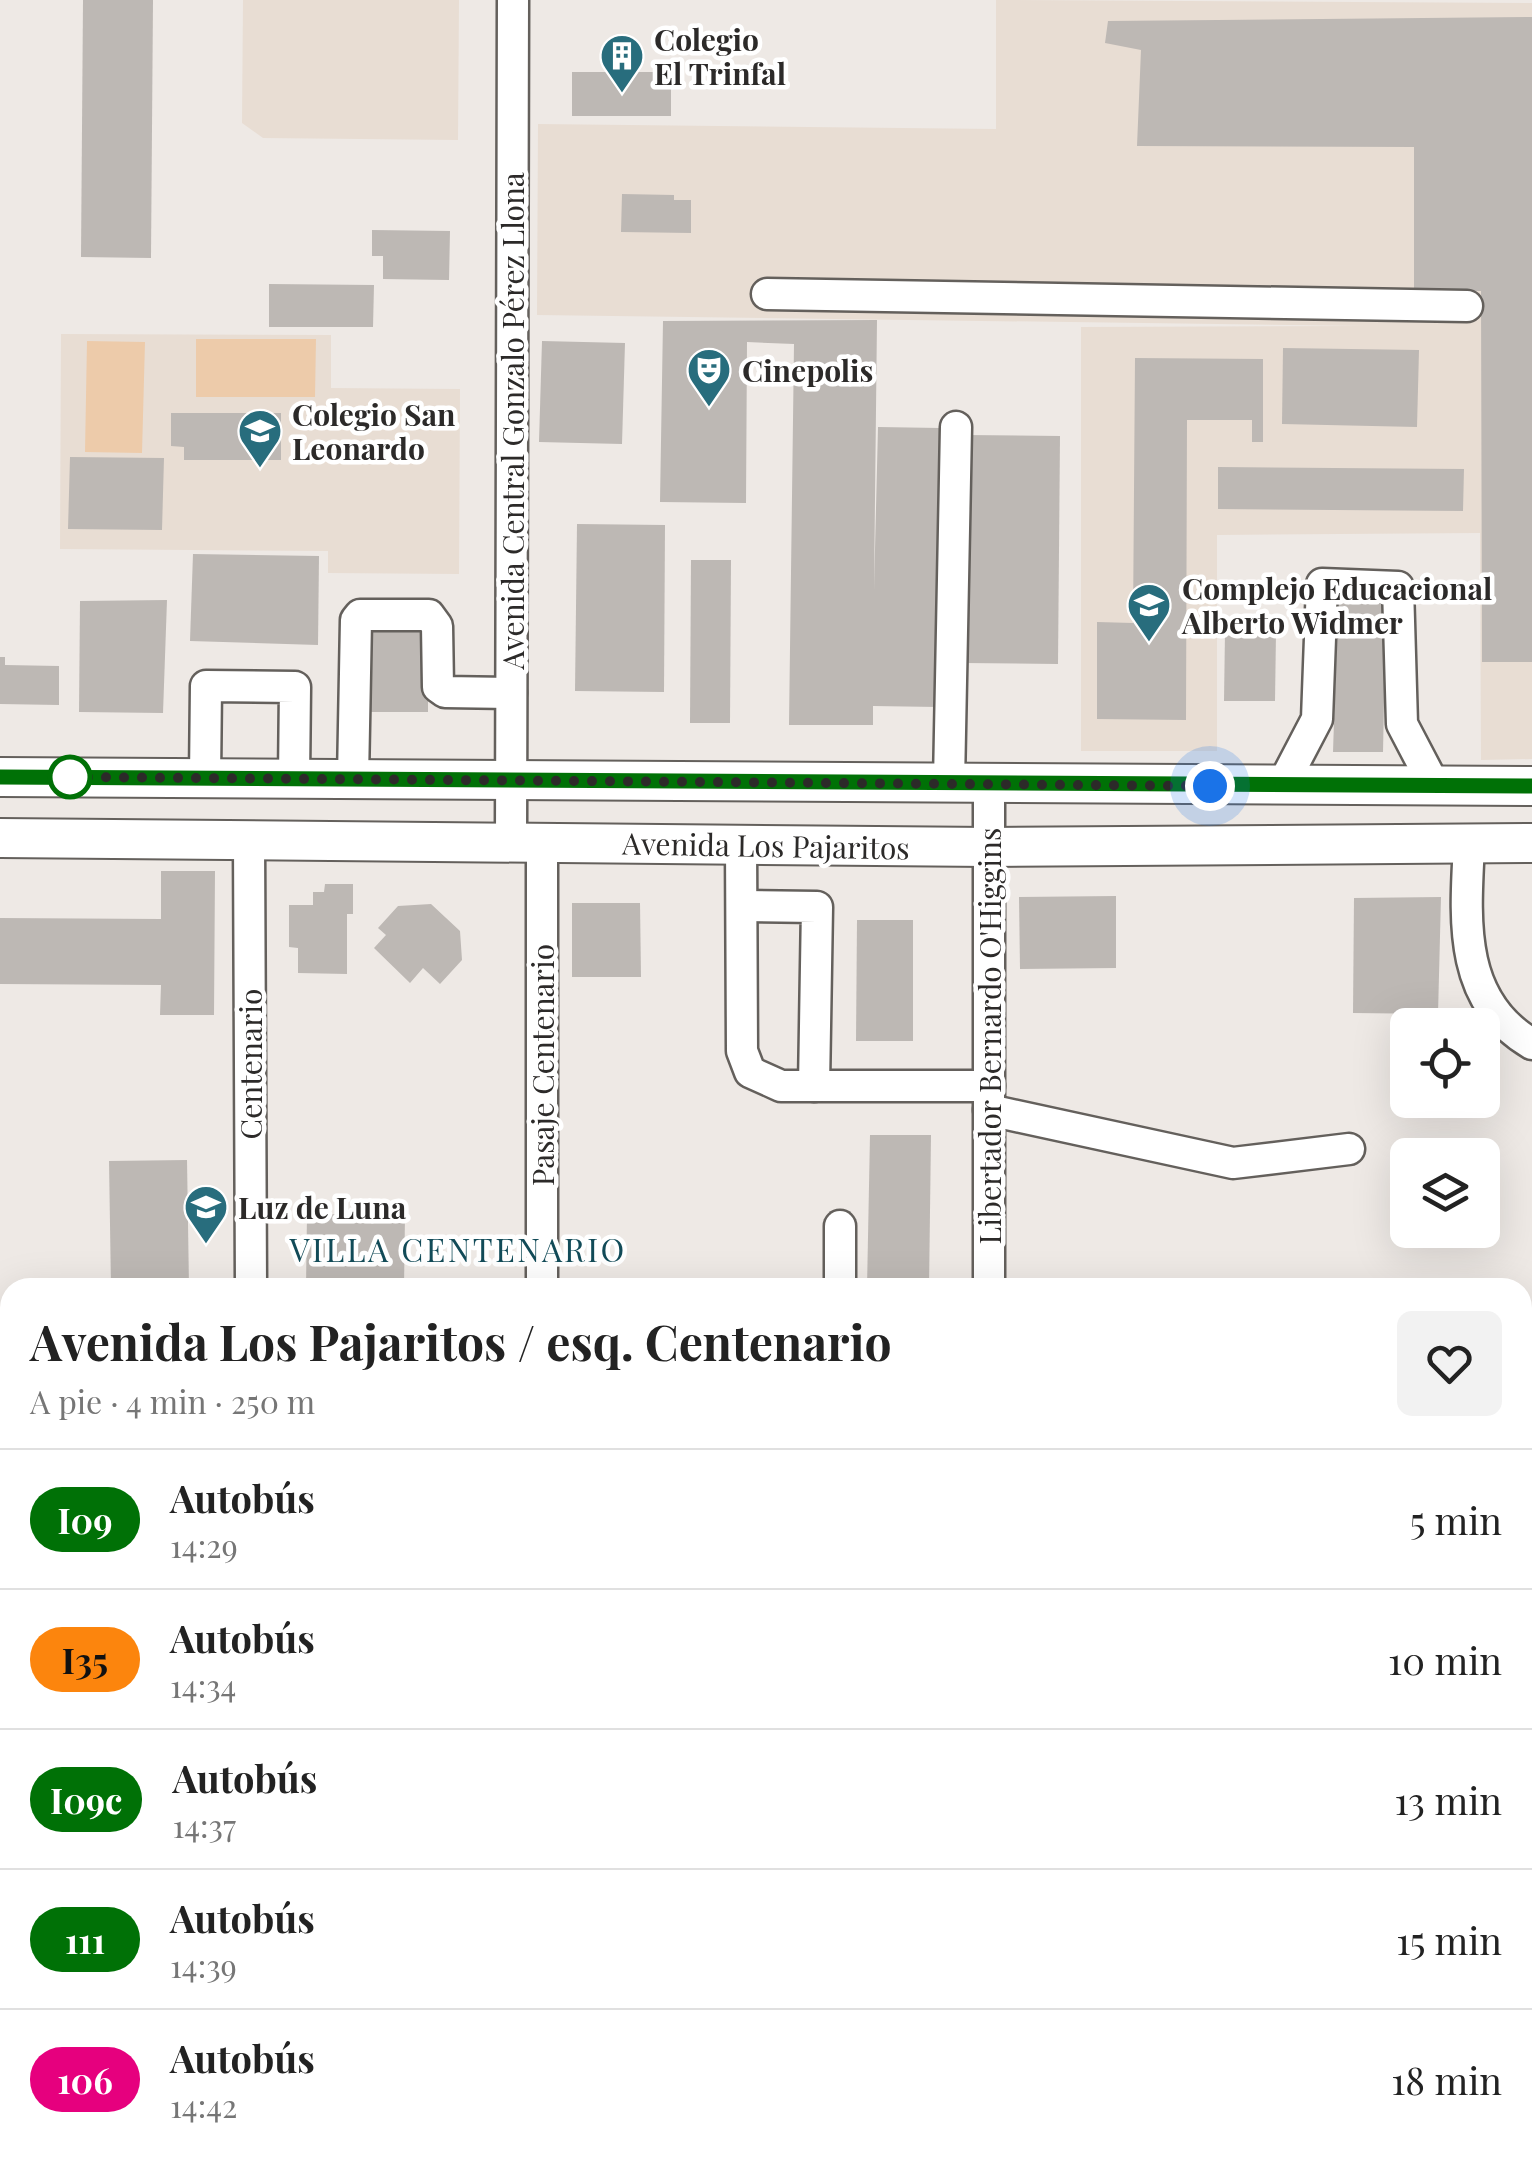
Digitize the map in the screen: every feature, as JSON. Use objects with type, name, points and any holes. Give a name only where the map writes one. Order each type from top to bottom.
[{"type":"main road","name":"Avenida Los Pajaritos","points":[[0,776],[1532,786]]},
{"type":"main road","name":"Avenida Los Pajaritos","points":[[0,838],[989,847],[1532,843]]},
{"type":"street","name":"Avenida Central Gonzalo Pérez Llona","points":[[512,0],[511,780],[526,842]]},
{"type":"street","points":[[766,294],[1467,306]]},
{"type":"street","points":[[949,783],[956,426]]},
{"type":"street","points":[[1282,786],[1316,719],[1322,584],[1398,587],[1402,724],[1434,787]]},
{"type":"street","points":[[353,779],[356,620],[360,616],[430,616],[437,626],[438,687],[445,692],[511,693]]},
{"type":"street","points":[[205,778],[206,686],[295,687],[294,779]]},
{"type":"street","name":"Libertador Bernardo O'Higgins","points":[[989,784],[989,1278]]},
{"type":"street","name":"Centenario","points":[[249,840],[252,1278]]},
{"type":"street","name":"Pasaje Centenario","points":[[526,842],[542,1278]]},
{"type":"street","points":[[742,844],[744,1062],[769,1084],[989,1098],[1233,1163],[1349,1149]]},
{"type":"street","points":[[1468,845],[1465,945],[1482,996],[1509,1031],[1532,1044]]},
{"type":"street","points":[[742,906],[817,907],[814,1086]]},
{"type":"street","points":[[840,1226],[840,1278]]},
{"type":"shaded area","points":[[243,0],[459,0],[458,140],[263,138],[242,123]]},
{"type":"shaded area","points":[[996,0],[1532,3],[1532,759],[1481,760],[1480,533],[1217,535],[1217,751],[1081,751],[1081,327],[1365,326],[537,315],[538,124],[996,129]]},
{"type":"shaded area","name":"Colegio San Leonardo","points":[[61,334],[331,335],[331,388],[460,389],[459,574],[328,573],[328,551],[60,549]]},
{"type":"shaded area","points":[[196,339],[316,339],[315,397],[196,397]]},
{"type":"shaded area","points":[[87,341],[145,342],[142,453],[85,452]]},
{"type":"building","points":[[83,0],[153,0],[151,258],[81,257]]},
{"type":"building","points":[[1532,17],[1532,662],[1482,662],[1481,291],[1414,292],[1414,147],[1137,146],[1141,50],[1105,43],[1108,21]]},
{"type":"building","name":"Colegio El Trinfal","points":[[572,72],[671,72],[671,116],[572,116]]},
{"type":"building","points":[[622,194],[674,195],[674,200],[691,200],[691,233],[621,232]]},
{"type":"building","points":[[372,230],[450,231],[449,280],[383,279],[383,256],[372,256]]},
{"type":"building","points":[[269,284],[374,285],[373,327],[269,327]]},
{"type":"building","points":[[877,320],[874,590],[878,427],[940,428],[938,707],[873,706],[873,725],[789,725],[794,344],[747,342],[746,503],[660,502],[663,321]]},
{"type":"building","points":[[542,341],[625,343],[622,444],[539,442]]},
{"type":"building","points":[[1283,348],[1419,350],[1417,427],[1282,424]]},
{"type":"building","points":[[1135,358],[1263,359],[1263,442],[1252,442],[1252,420],[1187,420],[1186,720],[1097,719],[1097,622],[1133,623]]},
{"type":"building","points":[[171,413],[281,413],[281,460],[184,460],[184,447],[171,446]]},
{"type":"building","points":[[965,435],[1060,436],[1058,664],[963,663]]},
{"type":"building","points":[[70,457],[164,458],[162,530],[68,529]]},
{"type":"building","points":[[1218,467],[1464,469],[1463,511],[1218,509]]},
{"type":"building","points":[[577,524],[665,525],[664,692],[575,691]]},
{"type":"building","points":[[193,554],[319,556],[318,645],[190,641]]},
{"type":"building","points":[[691,560],[731,560],[730,723],[690,723]]},
{"type":"building","points":[[167,600],[163,713],[79,712],[80,601]]},
{"type":"building","points":[[1338,601],[1386,602],[1383,752],[1333,752]]},
{"type":"building","points":[[370,624],[428,625],[428,712],[369,712]]},
{"type":"building","points":[[1225,632],[1276,632],[1275,701],[1224,701]]},
{"type":"building","points":[[0,657],[5,657],[5,665],[59,666],[59,705],[0,704]]},
{"type":"building","points":[[161,871],[215,871],[214,1015],[160,1015],[161,985],[0,984],[0,918],[161,919]]},
{"type":"building","points":[[325,884],[353,884],[353,914],[347,914],[347,974],[298,973],[298,948],[289,947],[289,905],[313,905],[313,892],[324,892]]},
{"type":"building","points":[[1116,896],[1116,968],[1020,969],[1019,897]]},
{"type":"building","points":[[1441,897],[1438,1008],[1353,1013],[1354,898]]},
{"type":"building","points":[[572,903],[640,903],[641,977],[572,977]]},
{"type":"building","points":[[431,904],[460,931],[462,960],[440,984],[423,968],[410,983],[374,948],[386,935],[378,928],[398,906]]},
{"type":"building","points":[[857,920],[913,920],[913,1041],[856,1041]]},
{"type":"building","points":[[870,1135],[931,1135],[929,1278],[867,1278]]},
{"type":"building","points":[[187,1160],[189,1278],[111,1278],[109,1161]]},
{"type":"building","points":[[307,1214],[405,1215],[404,1278],[306,1278]]},
{"type":"bus line","name":"I09","points":[[0,777],[1532,786]]},
{"type":"place","name":"Colegio El Trinfal","points":[[622,94]]},
{"type":"place","name":"Cinepolis","points":[[709,408]]},
{"type":"place","name":"Colegio San Leonardo","points":[[260,469]]},
{"type":"place","name":"Complejo Educacional Alberto Widmer","points":[[1149,643]]},
{"type":"place","name":"Luz de Luna","points":[[206,1245]]},
{"type":"district","name":"VILLA CENTENARIO","points":[[458,1248]]},
{"type":"route","points":[[70,777],[1210,786]]}]
